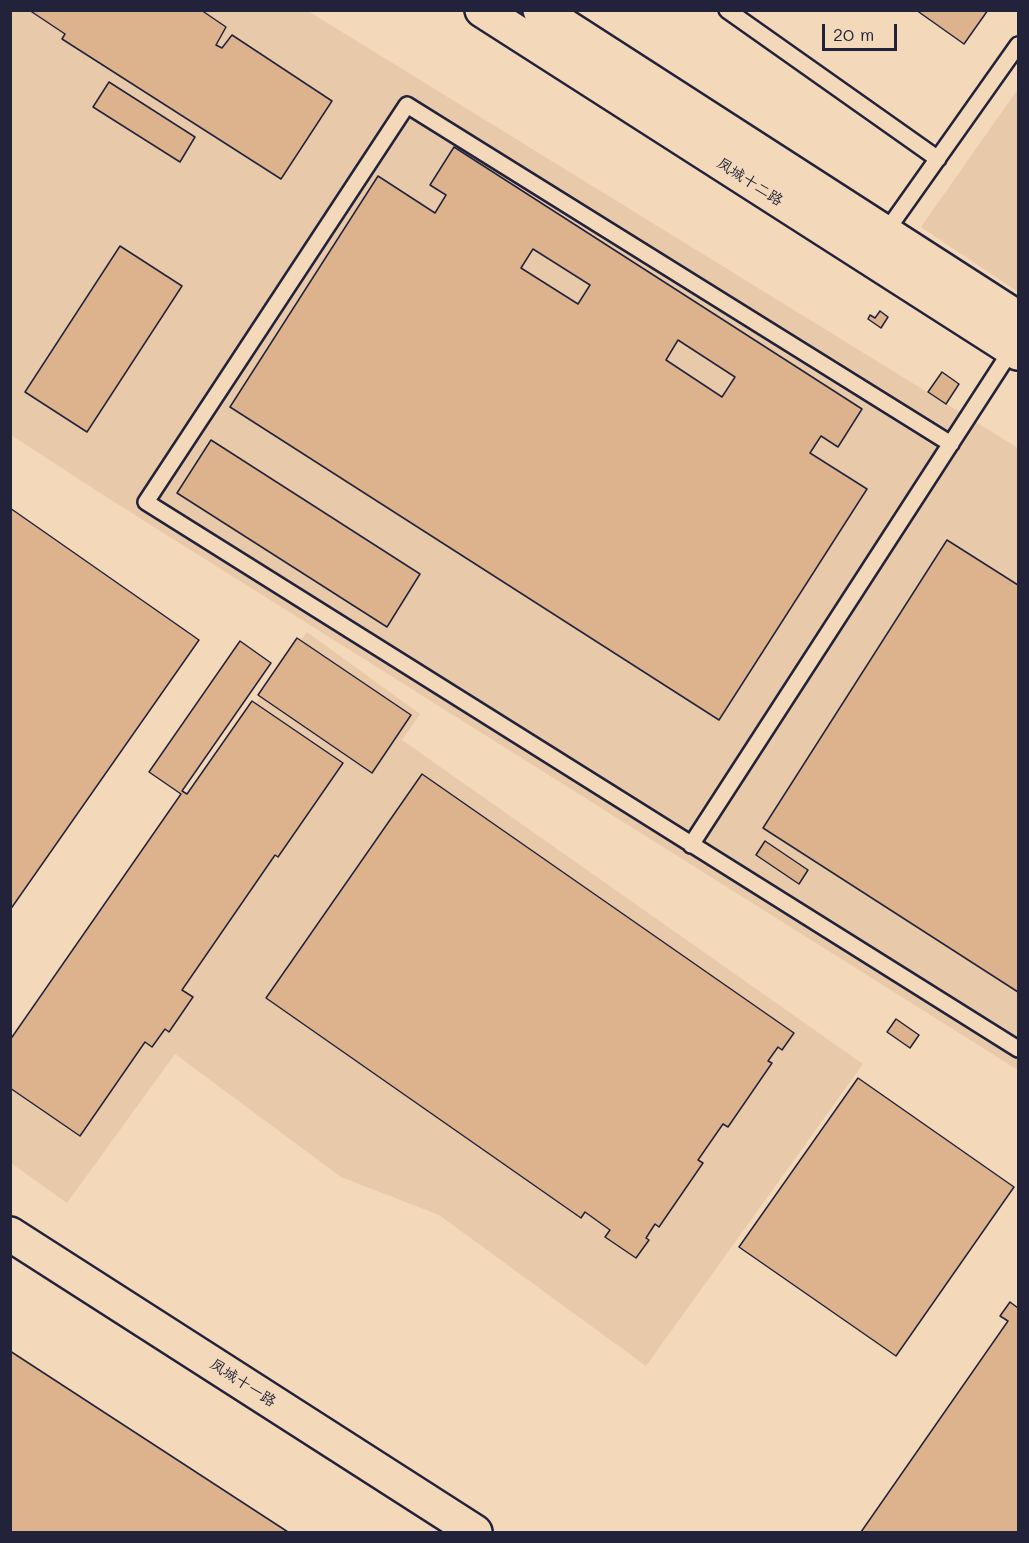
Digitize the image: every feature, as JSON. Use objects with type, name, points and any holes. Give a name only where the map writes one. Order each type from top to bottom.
[{"type":"main road","name":"凤城十二路","points":[[482,10],[1015,351]]},
{"type":"main road","name":"凤城十二路","points":[[540,10],[1018,318]]},
{"type":"main road","name":"凤城十一路","points":[[10,1234],[476,1533]]},
{"type":"lane","points":[[727,10],[938,159]]},
{"type":"lane","points":[[885,232],[1018,45]]},
{"type":"lane","points":[[951,444],[407,105],[146,502],[1018,1049]]},
{"type":"lane","points":[[691,845],[951,444],[1015,351]]},
{"type":"shaded area","points":[[10,11],[308,11],[1018,448],[1018,1070],[11,435]]},
{"type":"shaded area","points":[[1018,89],[1018,292],[921,227]]},
{"type":"shaded area","points":[[307,632],[420,714],[402,740],[863,1064],[646,1366],[439,1215],[341,1177],[175,1054],[67,1203],[11,1163],[11,1043]]},
{"type":"building","points":[[29,10],[201,10],[226,27],[216,45],[222,48],[232,35],[332,101],[281,179],[62,39],[65,34]]},
{"type":"building","points":[[916,10],[988,10],[964,44]]},
{"type":"building","points":[[109,82],[195,137],[180,162],[93,107]]},
{"type":"building","points":[[454,147],[862,409],[838,447],[821,436],[810,453],[867,489],[719,720],[230,407],[378,176],[435,213],[446,195],[430,185]],"holes":[[[533,249],[590,285],[578,304],[521,268]],[[678,340],[735,377],[722,397],[666,360]]]},
{"type":"building","points":[[120,246],[182,286],[87,432],[25,392]]},
{"type":"building","points":[[880,311],[888,317],[881,328],[868,319],[870,315],[875,318]]},
{"type":"building","points":[[942,372],[959,384],[946,404],[928,392]]},
{"type":"building","points":[[211,440],[420,574],[387,627],[177,493]]},
{"type":"building","points":[[10,508],[199,640],[10,910]]},
{"type":"building","points":[[947,540],[1018,585],[1018,992],[763,828]]},
{"type":"building","points":[[297,638],[411,715],[372,773],[258,695]]},
{"type":"building","points":[[240,641],[271,663],[182,791],[187,794],[252,701],[343,763],[278,857],[275,855],[182,990],[193,997],[169,1032],[165,1029],[152,1047],[145,1042],[80,1136],[10,1088],[10,1040],[181,794],[149,772]]},
{"type":"building","points":[[422,774],[794,1033],[782,1050],[778,1047],[768,1061],[772,1063],[728,1127],[723,1124],[698,1160],[703,1163],[659,1227],[655,1224],[646,1238],[649,1240],[636,1258],[605,1237],[610,1230],[585,1212],[581,1218],[266,998]]},
{"type":"building","points":[[765,841],[808,870],[799,884],[756,855]]},
{"type":"building","points":[[896,1019],[919,1035],[910,1048],[887,1032]]},
{"type":"building","points":[[858,1078],[1014,1187],[896,1356],[739,1247]]},
{"type":"building","points":[[1010,1302],[1018,1308],[1018,1532],[861,1532],[1008,1321],[1000,1316]]},
{"type":"building","points":[[10,1351],[288,1532],[10,1532]]}]
